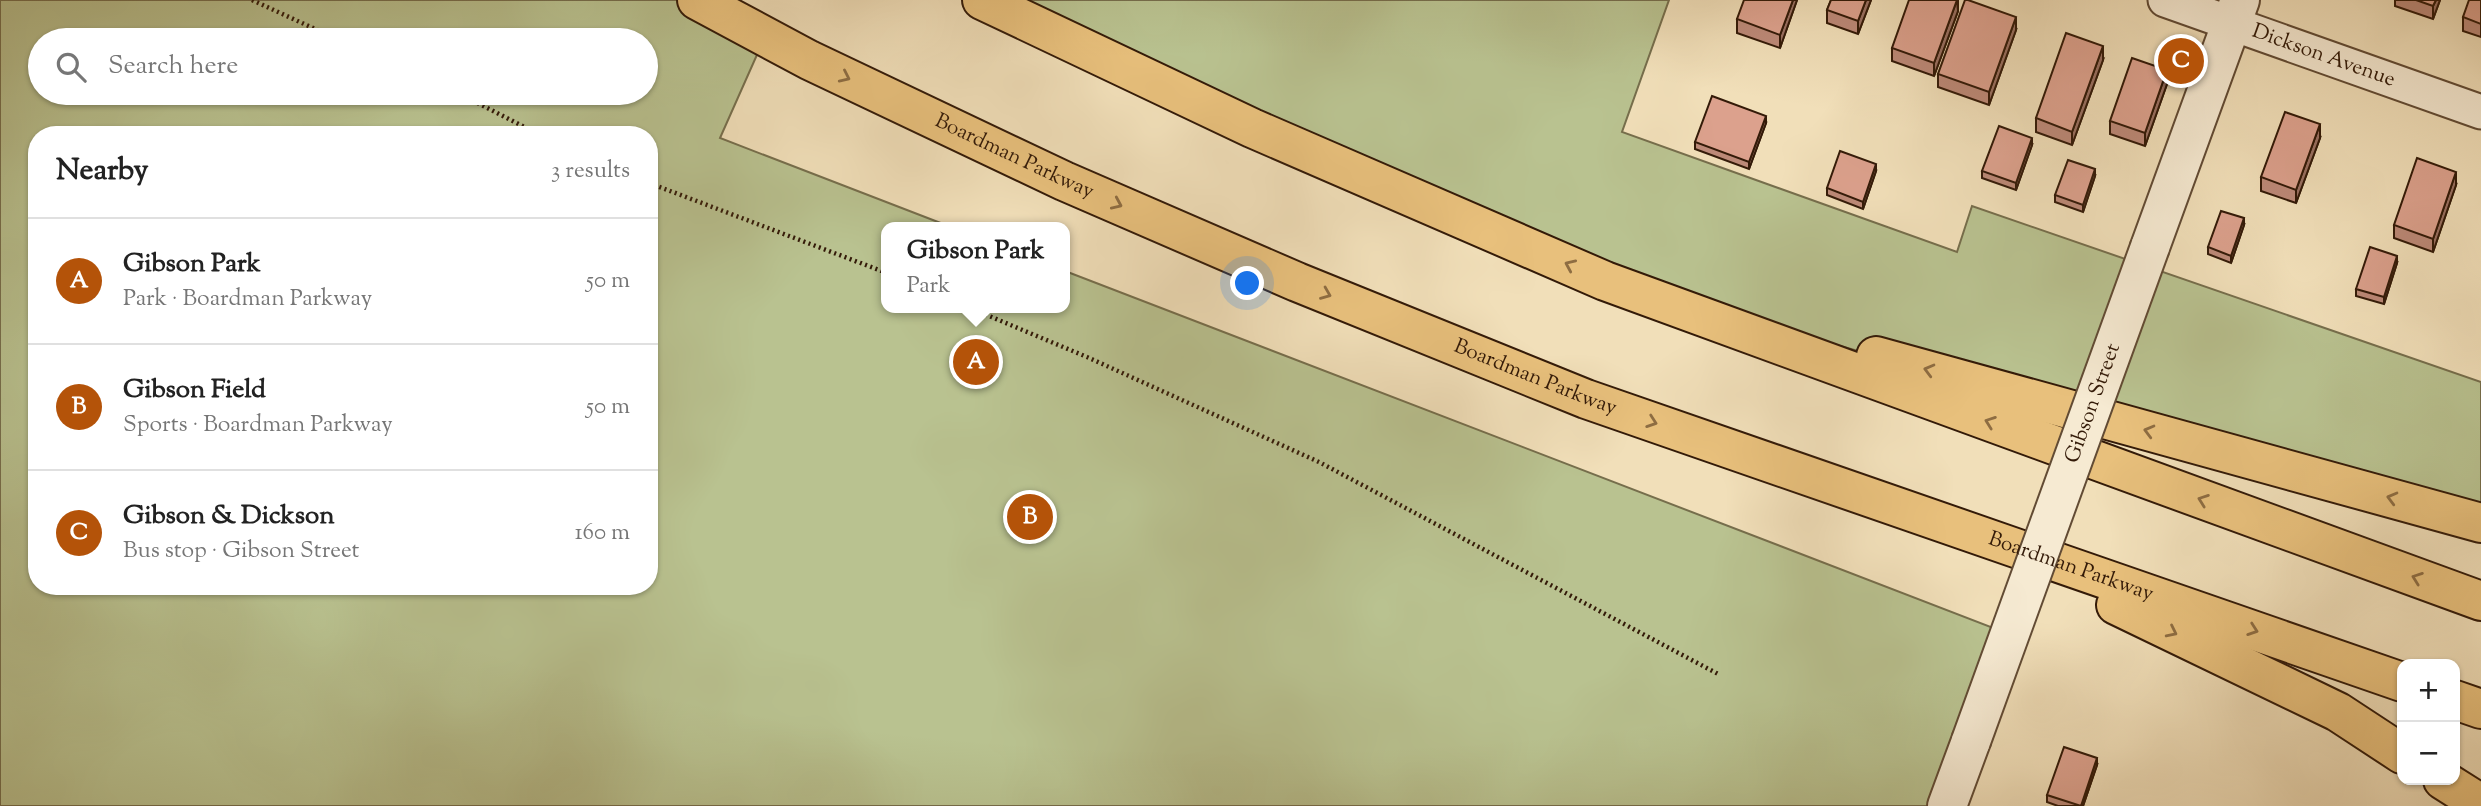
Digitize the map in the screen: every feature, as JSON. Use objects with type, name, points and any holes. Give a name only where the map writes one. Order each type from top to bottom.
[{"type":"highway","points":[[678,0],[809,60]]},
{"type":"highway","name":"Boardman Parkway","points":[[697,0],[809,60],[1064,181],[1297,282],[1586,399],[2397,680]]},
{"type":"highway","points":[[982,0],[1252,128],[1605,281],[2481,601]]},
{"type":"highway","points":[[1605,281],[2481,523]]},
{"type":"highway","points":[[1957,528],[2338,712],[2397,751]]},
{"type":"highway","points":[[2460,702],[2481,709]]},
{"type":"highway","points":[[2450,785],[2481,804]]},
{"type":"street","name":"Dickson Avenue","points":[[2165,0],[2236,12],[2481,112]]},
{"type":"street","name":"Gibson Street","points":[[1947,806],[2236,12]]},
{"type":"path","points":[[252,0],[313,28]]},
{"type":"path","points":[[481,105],[522,126]]},
{"type":"path","points":[[658,186],[881,271]]},
{"type":"path","points":[[982,313],[1087,356],[1319,462],[1720,676]]},
{"type":"green space","points":[[0,0],[678,0],[764,39],[720,138],[938,222],[881,222],[881,313],[1070,313],[1070,273],[2009,634],[1947,806],[0,806]]},
{"type":"green space","points":[[982,0],[1669,0],[1622,132],[1957,252],[1972,206],[2481,382],[2481,523],[1605,281]]},
{"type":"building","points":[[1744,0],[1793,0],[1780,35],[1737,19]]},
{"type":"building","points":[[1831,0],[1866,0],[1858,21],[1827,10]]},
{"type":"building","points":[[1909,0],[1957,0],[1934,63],[1892,48]]},
{"type":"building","points":[[1965,0],[2016,17],[1989,92],[1938,74]]},
{"type":"building","points":[[2416,0],[2436,0],[2433,6]]},
{"type":"building","points":[[2469,0],[2481,0],[2481,24],[2463,17]]},
{"type":"building","points":[[2066,33],[2103,46],[2072,132],[2036,118]]},
{"type":"building","points":[[2132,58],[2167,70],[2145,133],[2110,121]]},
{"type":"building","points":[[1712,96],[1766,116],[1749,162],[1695,142]]},
{"type":"building","points":[[2285,112],[2320,124],[2296,190],[2261,177]]},
{"type":"building","points":[[1999,126],[2032,138],[2016,183],[1982,171]]},
{"type":"building","points":[[1840,151],[1876,164],[1863,202],[1827,188]]},
{"type":"building","points":[[2417,158],[2456,172],[2433,239],[2394,225]]},
{"type":"building","points":[[2068,160],[2095,169],[2083,205],[2055,195]]},
{"type":"building","points":[[2221,211],[2244,218],[2231,256],[2208,247]]},
{"type":"building","points":[[2370,247],[2397,256],[2384,297],[2356,289]]},
{"type":"building","points":[[2064,747],[2097,758],[2081,806],[2047,795]]},
{"type":"place","name":"Gibson & Dickson","points":[[2181,61]]},
{"type":"place","name":"Gibson Park","points":[[976,362]]},
{"type":"place","name":"Gibson Field","points":[[1030,517]]}]
